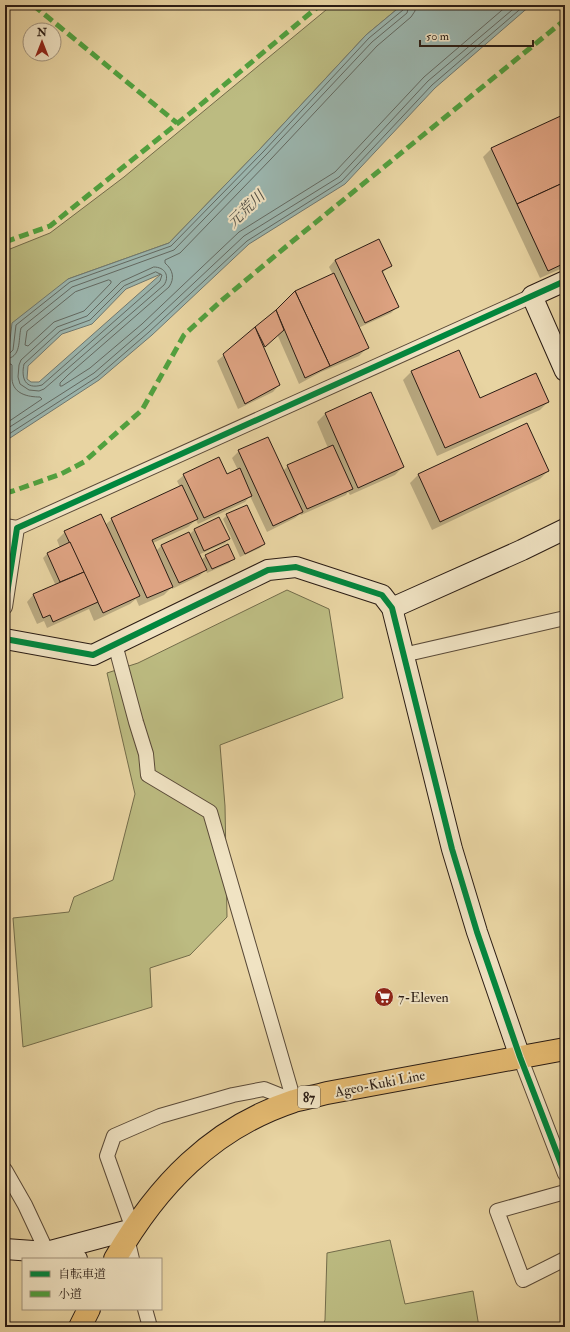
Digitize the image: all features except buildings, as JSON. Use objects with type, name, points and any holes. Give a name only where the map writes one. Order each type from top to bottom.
[{"type":"main road","name":"Ageo-Kuki Line","points":[[116,1258],[130,1234],[164,1187],[183,1168],[210,1145],[236,1127],[262,1114],[294,1101],[327,1093],[565,1049]]},
{"type":"main road","points":[[80,1327],[88,1310]]},
{"type":"street","points":[[5,607],[11,527],[565,281]]},
{"type":"street","points":[[532,296],[565,371]]},
{"type":"street","points":[[392,608],[522,550],[565,529]]},
{"type":"street","points":[[5,639],[93,655],[268,570],[296,567],[382,596],[392,608],[452,850],[477,932],[520,1057],[565,1174]]},
{"type":"street","points":[[403,655],[565,618]]},
{"type":"street","points":[[116,644],[136,722],[146,754],[148,775],[210,812],[294,1101]]},
{"type":"street","points":[[132,1258],[130,1234],[106,1156],[114,1136],[160,1116],[233,1095],[264,1089],[294,1101]]},
{"type":"street","points":[[5,1170],[25,1205],[47,1252]]},
{"type":"street","points":[[565,1192],[497,1211],[523,1280],[565,1259]]},
{"type":"street","points":[[47,1252],[130,1234]]},
{"type":"street","points":[[5,1249],[47,1252],[73,1258]]},
{"type":"street","points":[[145,1310],[150,1327]]},
{"type":"shaded area","points":[[332,5],[402,5],[366,35],[260,149],[169,243],[68,279],[9,349],[5,350],[5,251],[50,233],[124,177]]},
{"type":"shaded area","points":[[287,590],[329,609],[343,698],[220,745],[225,806],[227,917],[190,955],[150,968],[152,1007],[23,1047],[13,918],[69,912],[74,897],[113,880],[135,794],[107,673],[138,663]]},
{"type":"shaded area","points":[[390,1240],[405,1304],[473,1291],[479,1327],[322,1327],[325,1320],[327,1253]]},
{"type":"water","name":"元荒川","points":[[402,5],[531,5],[435,88],[345,184],[249,244],[152,335],[99,380],[10,438],[5,439],[5,350],[9,349],[12,323],[68,279],[169,243],[260,149],[366,35]],"holes":[[[161,274],[39,382],[31,382],[27,379],[28,366],[62,334],[92,324],[126,289]]]},
{"type":"marked path","points":[[33,5],[177,123]]},
{"type":"marked path","points":[[5,242],[50,226],[199,106],[320,5]]},
{"type":"marked path","points":[[5,493],[61,474],[84,462],[142,410],[184,335],[221,301],[294,240],[561,23]]},
{"type":"cycle path","points":[[5,607],[17,528],[565,281]]},
{"type":"cycle path","points":[[5,639],[93,655],[268,570],[296,567],[382,595],[392,608],[452,849],[477,932],[520,1057],[565,1174]]},
{"type":"place","name":"7-Eleven","points":[[384,997]]}]
